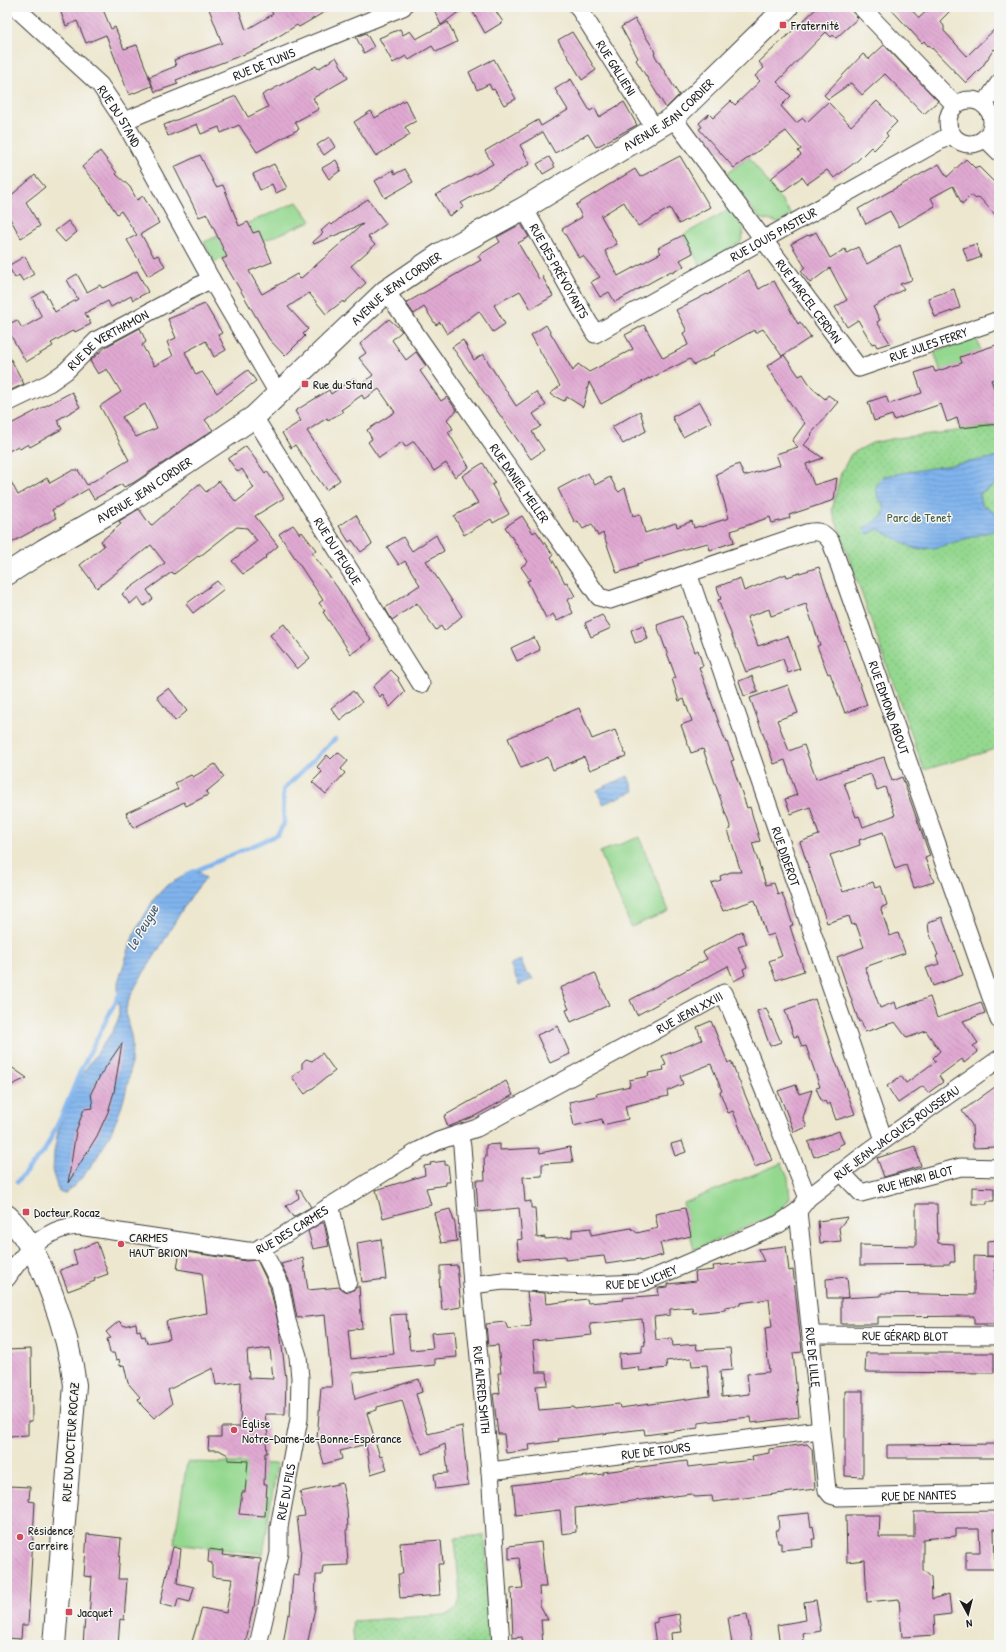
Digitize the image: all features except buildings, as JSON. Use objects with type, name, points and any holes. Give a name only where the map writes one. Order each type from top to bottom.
[{"type":"street","name":"RUE DE TUNIS","points":[[124,121],[403,7]]},
{"type":"street","name":"RUE GALLIENI","points":[[578,7],[664,123]]},
{"type":"street","name":"AVENUE JEAN CORDIER","points":[[7,574],[44,550],[126,503],[254,417],[279,395],[386,291],[442,253],[524,208],[664,123],[787,7]]},
{"type":"street","points":[[862,7],[955,105]]},
{"type":"street","name":"RUE DU STAND","points":[[19,8],[100,85],[124,121],[211,278],[279,395]]},
{"type":"street","points":[[984,105],[999,84]]},
{"type":"street","points":[[973,100],[984,105],[991,118],[992,125],[985,138],[971,144],[964,143],[952,134],[949,128],[949,116],[955,105],[961,102],[973,100]]},
{"type":"street","name":"RUE MARCEL CERDAN","points":[[664,123],[764,240],[859,368]]},
{"type":"street","name":"RUE LOUIS PASTEUR","points":[[595,334],[952,134]]},
{"type":"street","points":[[985,138],[999,152]]},
{"type":"street","name":"RUE DES PRÉVOYANTS","points":[[524,208],[595,334]]},
{"type":"street","name":"RUE DE VERTHAMON","points":[[7,404],[49,383],[66,371],[97,340],[211,278]]},
{"type":"street","name":"RUE DANIEL MELLER","points":[[386,291],[599,597],[610,600],[688,573]]},
{"type":"street","name":"RUE JULES FERRY","points":[[859,368],[999,320]]},
{"type":"street","name":"RUE DU PEUGUE","points":[[254,417],[421,684]]},
{"type":"street","name":"RUE EDMOND ABOUT","points":[[688,573],[814,531],[824,533],[831,542],[999,1020]]},
{"type":"street","name":"RUE DIDEROT","points":[[688,573],[884,1140]]},
{"type":"street","name":"RUE JEAN XXIII","points":[[459,1135],[477,1128],[724,993],[803,1205]]},
{"type":"street","name":"RUE JEAN-JACQUES ROUSSEAU","points":[[803,1205],[842,1172],[884,1140],[999,1058]]},
{"type":"street","name":"RUE DES CARMES","points":[[31,1246],[54,1232],[67,1227],[79,1226],[246,1251],[254,1250],[328,1207],[420,1150],[438,1141],[459,1135]]},
{"type":"street","name":"RUE ALFRED SMITH","points":[[459,1135],[462,1146],[472,1285],[490,1471],[501,1645]]},
{"type":"street","name":"RUE HENRI BLOT","points":[[842,1172],[861,1194],[961,1167],[999,1168]]},
{"type":"street","name":"RUE DE LUCHEY","points":[[472,1285],[503,1281],[587,1285],[642,1283],[779,1224],[803,1205]]},
{"type":"street","name":"RUE DE LILLE","points":[[803,1205],[800,1216],[827,1490],[831,1495],[838,1497]]},
{"type":"street","points":[[328,1207],[333,1220],[348,1282]]},
{"type":"street","points":[[7,1216],[16,1224],[31,1246],[7,1278]]},
{"type":"street","name":"RUE DU DOCTEUR ROCAZ","points":[[31,1246],[44,1276],[71,1356],[75,1385],[54,1645]]},
{"type":"street","name":"RUE DU FILS","points":[[258,1645],[280,1554],[279,1528],[299,1419],[300,1378],[298,1356],[287,1321],[280,1284],[261,1247]]},
{"type":"street","name":"RUE GÉRARD BLOT","points":[[811,1335],[999,1336]]},
{"type":"street","name":"RUE DE TOURS","points":[[490,1471],[820,1430]]},
{"type":"street","name":"RUE DE NANTES","points":[[838,1497],[999,1493]]},
{"type":"green space","points":[[749,157],[792,215],[779,223],[759,218],[726,174]]},
{"type":"green space","points":[[297,202],[311,221],[214,262],[204,242]]},
{"type":"green space","points":[[730,209],[744,229],[741,242],[700,265],[683,235]]},
{"type":"green space","points":[[976,337],[999,401],[999,424],[960,428],[934,352]]},
{"type":"green space","name":"Parc de Tenet","points":[[999,426],[999,748],[924,770],[832,510],[841,473],[851,454],[872,443],[896,438]]},
{"type":"green space","points":[[639,837],[669,911],[631,927],[600,852]]},
{"type":"green space","points":[[782,1163],[788,1178],[790,1198],[779,1213],[694,1250],[683,1203]]},
{"type":"green space","points":[[187,1462],[277,1464],[263,1554],[174,1544]]},
{"type":"green space","points":[[485,1535],[491,1645],[354,1645],[352,1621],[444,1615],[454,1611],[459,1603],[460,1596],[455,1538]]},
{"type":"water","points":[[999,457],[999,483],[980,493],[980,503],[999,516],[999,529],[935,548],[915,549],[878,529],[868,534],[863,529],[883,516],[885,507],[878,498],[876,486],[884,476]]},
{"type":"water","points":[[628,776],[634,791],[603,804],[597,790]]},
{"type":"water","points":[[199,872],[206,878],[192,895],[181,912],[137,983],[127,1005],[126,1014],[132,1039],[131,1060],[126,1091],[116,1121],[102,1150],[83,1176],[64,1194],[59,1192],[53,1174],[54,1152],[58,1131],[73,1087],[112,1032],[119,1018],[118,982],[134,934],[154,899],[167,885],[188,874]]},
{"type":"water","points":[[521,960],[527,975],[530,974],[533,979],[519,985],[510,964]]},
{"type":"waterway","name":"Le Peugue","points":[[184,879],[188,874],[277,835],[284,824],[283,790],[335,739]]},
{"type":"waterway","name":"Le Peugue","points":[[17,1182],[44,1152],[63,1113],[80,1072],[121,991]]},
{"type":"place","name":"Fraternité","points":[[783,25]]},
{"type":"place","name":"Rue du Stand","points":[[305,384]]},
{"type":"place","name":"Docteur Rocaz","points":[[26,1212]]},
{"type":"place","name":"CARMES HAUT BRION","points":[[121,1244]]},
{"type":"place","name":"Église Notre-Dame-de-Bonne-Espérance","points":[[234,1430]]},
{"type":"place","name":"Résidence Carreire","points":[[20,1537]]},
{"type":"place","name":"Jacquet","points":[[69,1612]]}]
